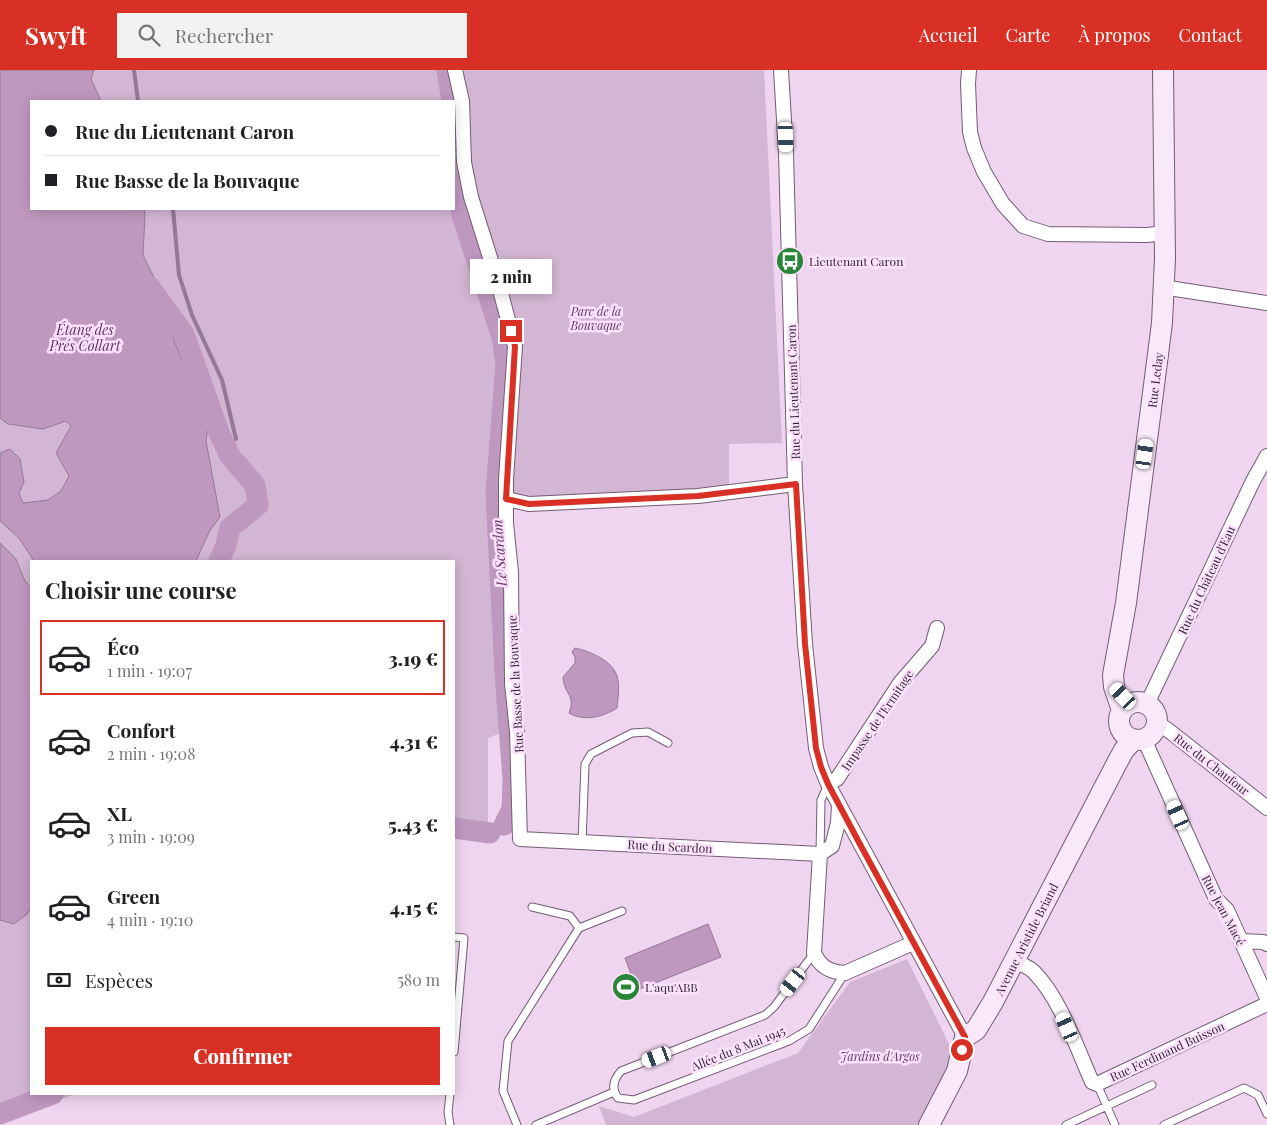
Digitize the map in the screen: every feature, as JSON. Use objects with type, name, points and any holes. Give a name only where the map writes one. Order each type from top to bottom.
[{"type":"main road","name":"Rue Leday","points":[[1134,706],[1114,687],[1113,675],[1126,603],[1162,323],[1165,233],[1163,70]]},
{"type":"main road","points":[[1134,706],[1155,712],[1156,723],[1152,733],[1132,741],[1120,729],[1119,724],[1134,706]]},
{"type":"main road","name":"Avenue Aristide Briand","points":[[965,1037],[976,1030],[993,1002],[1132,741]]},
{"type":"main road","points":[[929,1125],[957,1071],[965,1037]]},
{"type":"street","name":"Rue Basse de la Bouvaque","points":[[455,70],[462,101],[464,162],[471,197],[499,286],[515,346],[506,523],[511,572],[512,683],[517,732],[520,839]]},
{"type":"street","name":"Rue du Lieutenant Caron","points":[[781,70],[786,162],[796,484],[805,644],[816,748],[828,784],[965,1037]]},
{"type":"street","points":[[970,70],[968,84],[970,132],[974,148],[984,172],[1003,204],[1023,226],[1048,234],[1165,233]]},
{"type":"street","points":[[1162,287],[1267,303]]},
{"type":"street","name":"Rue du Château d'Eau","points":[[1134,706],[1267,456]]},
{"type":"street","points":[[506,499],[529,504],[670,498],[796,484]]},
{"type":"street","name":"Impasse de l'Ermitage","points":[[828,784],[837,779],[900,684],[932,646],[937,628]]},
{"type":"street","name":"Rue du Chaufour","points":[[1156,723],[1168,730],[1267,808]]},
{"type":"street","name":"Rue Jean Macé","points":[[1132,741],[1216,899],[1227,910],[1267,998]]},
{"type":"street","points":[[832,846],[838,823],[839,804]]},
{"type":"street","name":"Rue du Scardon","points":[[520,839],[820,854]]},
{"type":"street","points":[[860,844],[846,843],[832,846],[820,854],[814,953],[818,963],[834,972],[845,973],[913,943]]},
{"type":"street","points":[[1242,941],[1263,942],[1267,944]]},
{"type":"street","name":"Rue Ferdinand Buisson","points":[[1014,962],[1033,971],[1048,989],[1092,1082],[1097,1084],[1267,1004]]},
{"type":"lane","points":[[582,842],[585,764],[591,754],[632,733],[648,732],[668,743]]},
{"type":"lane","points":[[820,854],[821,800],[828,784]]},
{"type":"lane","points":[[532,908],[570,916],[579,928]]},
{"type":"lane","points":[[517,1125],[503,1091],[508,1041],[579,928],[622,911]]},
{"type":"lane","points":[[455,937],[464,938],[455,1041]]},
{"type":"lane","name":"Allée du 8 Mai 1945","points":[[814,953],[774,1007],[765,1015],[621,1071],[613,1084],[614,1092],[618,1098],[634,1100],[789,1041],[809,1029],[845,973]]},
{"type":"lane","points":[[1097,1084],[1115,1125]]},
{"type":"lane","points":[[1066,1125],[1152,1085]]},
{"type":"lane","points":[[1164,1125],[1244,1088],[1258,1096],[1267,1114]]},
{"type":"lane","points":[[536,1125],[614,1092]]},
{"type":"lane","points":[[449,1095],[448,1112],[450,1125]]},
{"type":"green space","name":"Parc de la Bouvaque","points":[[0,70],[764,70],[782,443],[729,444],[729,487],[503,507],[511,729],[488,738],[488,827],[455,824],[455,560],[30,560],[30,1095],[72,1095],[0,1122]]},
{"type":"green space","name":"Jardins d'Argos","points":[[907,959],[949,1044],[951,1057],[948,1072],[920,1125],[606,1125],[599,1106],[634,1117],[798,1053],[850,982]]},
{"type":"water","name":"Étang des Prés Collart","points":[[0,70],[94,70],[91,79],[101,100],[30,100],[30,210],[144,210],[143,255],[159,288],[175,343],[192,382],[208,427],[206,441],[220,517],[210,530],[196,560],[33,560],[19,538],[0,521],[0,453],[10,449],[20,459],[24,482],[19,493],[23,503],[48,500],[61,491],[69,476],[56,453],[71,426],[66,421],[43,429],[8,424],[0,418]]},
{"type":"water","points":[[0,543],[16,559],[25,581],[30,586],[30,909],[27,914],[14,924],[0,920]]},
{"type":"water","points":[[575,648],[599,657],[614,670],[618,683],[617,708],[606,714],[587,718],[569,713],[571,702],[563,677],[575,663],[575,657],[572,652]]},
{"type":"water","points":[[708,924],[721,957],[637,990],[625,958]]},
{"type":"waterway","points":[[134,70],[138,100]]},
{"type":"waterway","name":"Le Scardon","points":[[447,70],[452,100]]},
{"type":"waterway","name":"Le Scardon","points":[[455,172],[462,215],[502,337],[506,364],[496,493],[505,673],[513,780],[512,809],[504,825]]},
{"type":"waterway","points":[[173,210],[179,275],[192,315],[222,380],[236,439]]},
{"type":"waterway","points":[[149,286],[184,334],[220,435],[230,456],[255,485],[258,505],[230,528],[226,545],[219,560]]},
{"type":"waterway","points":[[230,456],[232,451]]},
{"type":"waterway","name":"Le Scardon","points":[[455,828],[490,833]]},
{"type":"waterway","name":"Le Scardon","points":[[0,1114],[50,1095]]},
{"type":"place","name":"Lieutenant Caron","points":[[790,261]]},
{"type":"place","name":"L'aqu'ABB","points":[[626,987]]},
{"type":"route","points":[[511,331],[515,346],[506,499],[529,504],[680,497],[796,484],[805,644],[816,748],[821,767],[862,848],[965,1037],[962,1050]]}]
